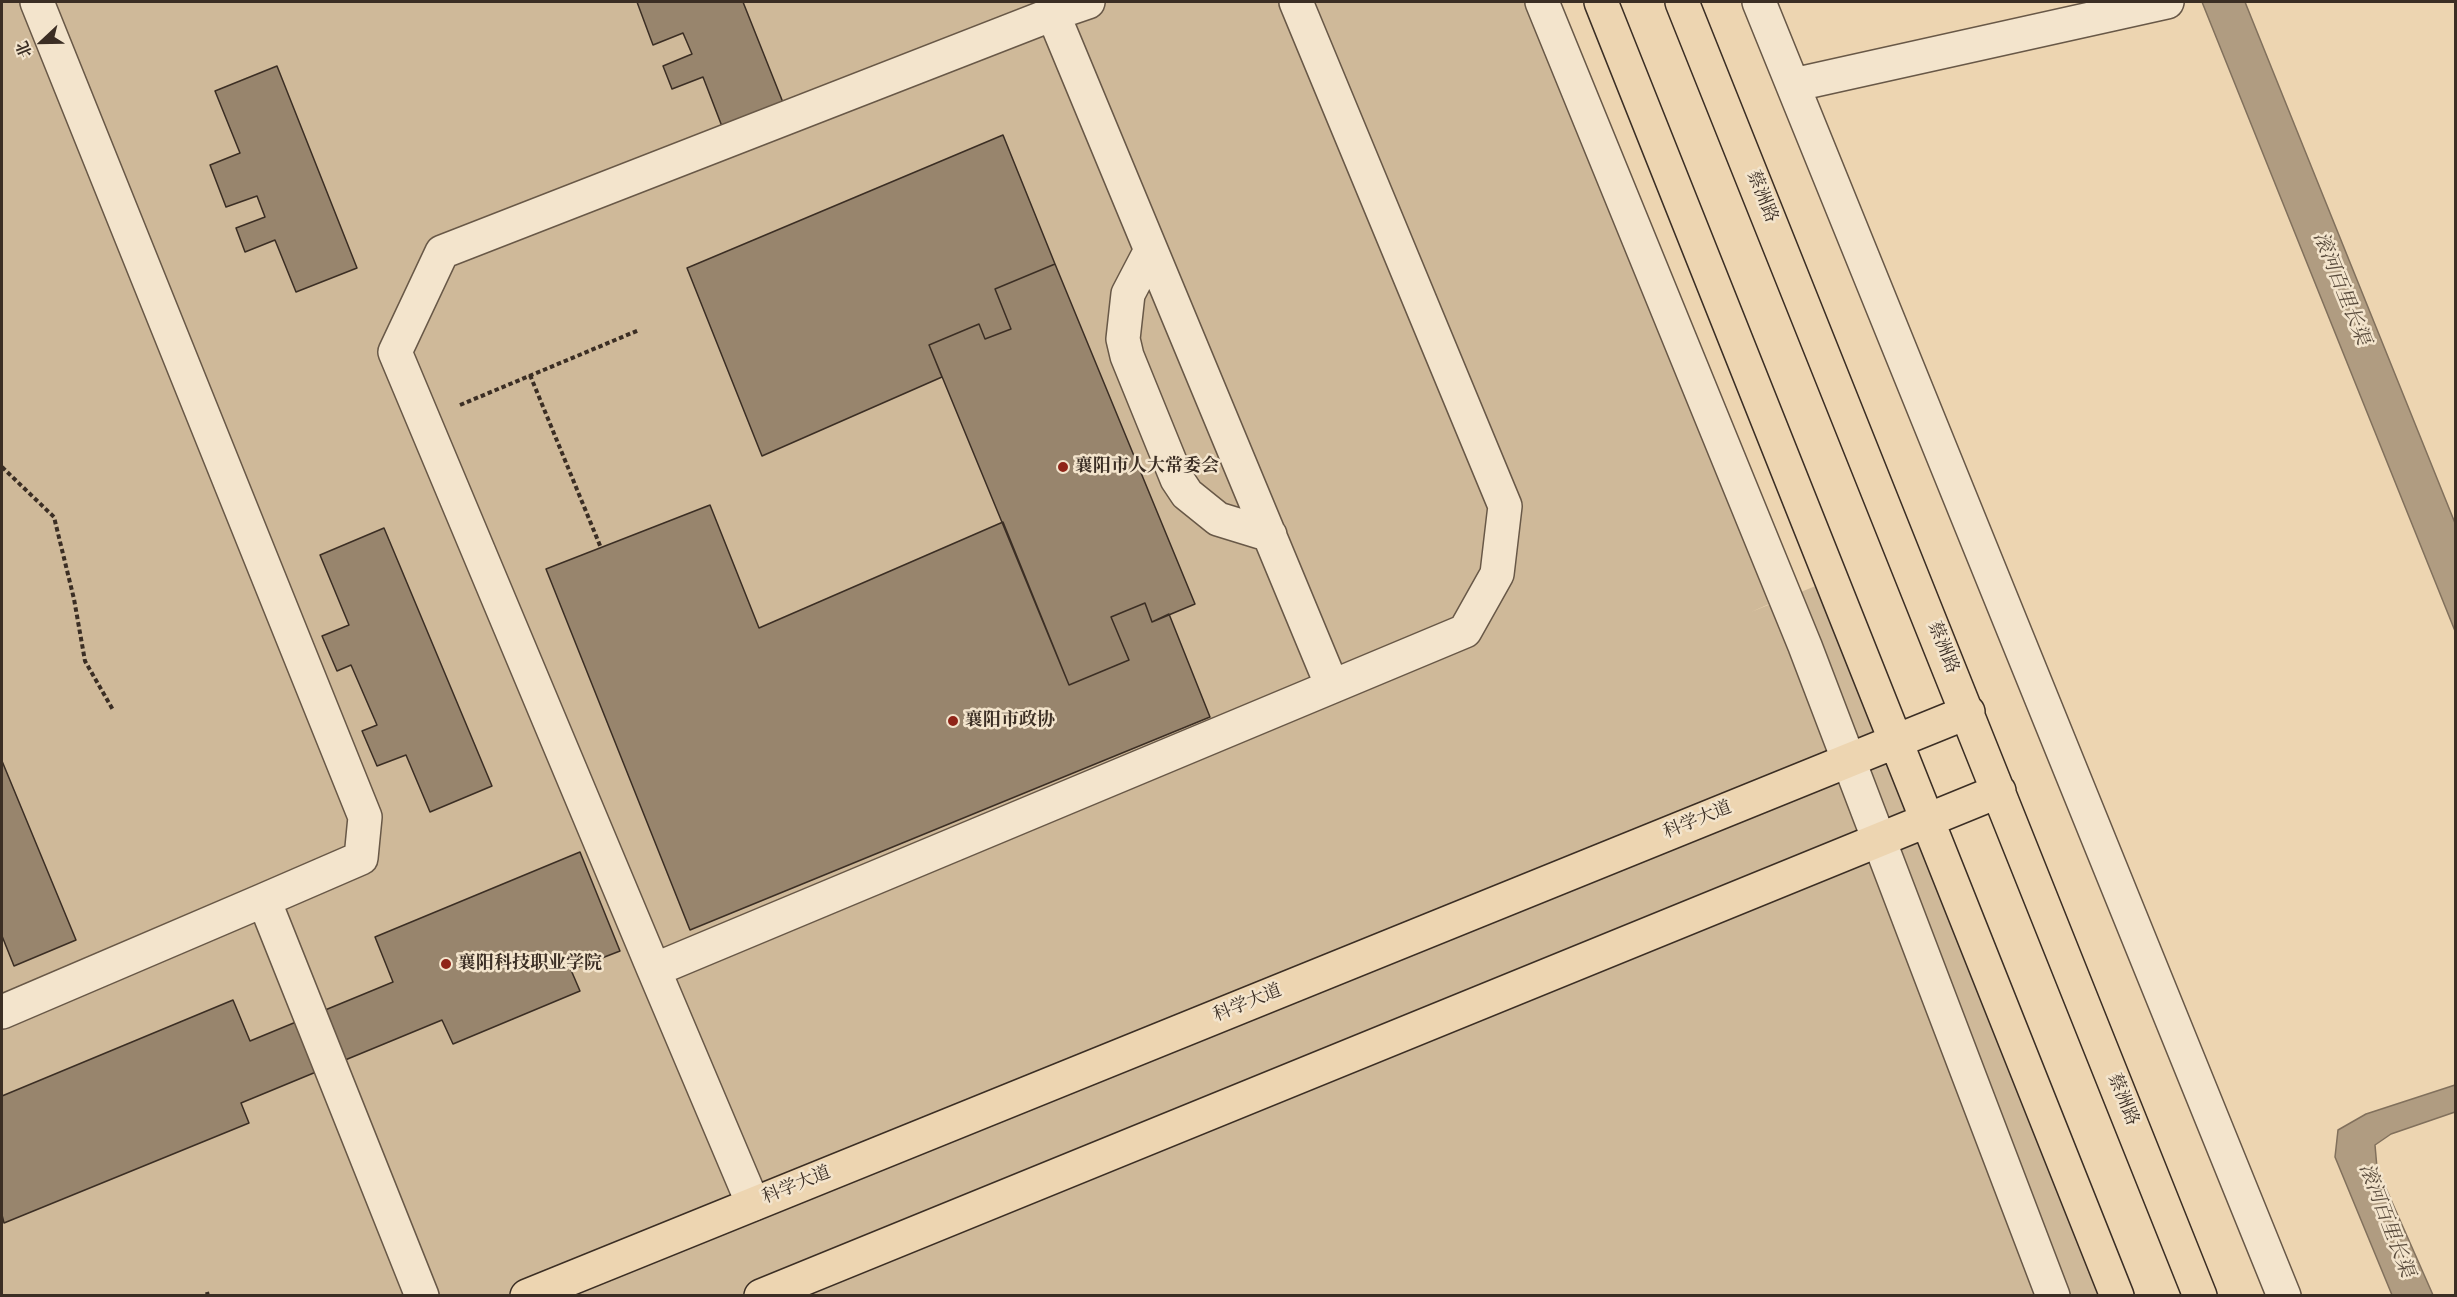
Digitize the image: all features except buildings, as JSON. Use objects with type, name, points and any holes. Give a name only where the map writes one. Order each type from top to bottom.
[{"type":"main road","points":[[1601,2],[1898,741],[1927,820],[2117,1296]]},
{"type":"main road","name":"蔡洲路","points":[[1682,2],[2200,1296]]},
{"type":"main road","name":"科学大道","points":[[528,1296],[1968,712]]},
{"type":"main road","points":[[761,1296],[1999,791]]},
{"type":"street","points":[[2,1012],[361,858],[365,817],[37,2]]},
{"type":"street","points":[[753,1204],[395,352],[442,252],[1088,2]]},
{"type":"street","points":[[654,970],[1465,631],[1497,574],[1506,506],[1296,2]]},
{"type":"street","points":[[1542,2],[1805,646],[2053,1296]]},
{"type":"street","points":[[1759,2],[2284,1296]]},
{"type":"street","points":[[1793,86],[2167,2]]},
{"type":"street","points":[[1053,14],[1332,686]]},
{"type":"street","points":[[1151,250],[1128,294],[1123,339],[1127,356],[1177,479],[1187,494],[1218,519],[1270,535]]},
{"type":"street","points":[[264,900],[422,1296]]},
{"type":"path","points":[[424,420],[639,330]]},
{"type":"path","points":[[530,375],[601,548]]},
{"type":"path","points":[[2,467],[54,517],[74,599],[85,661],[113,710]]},
{"type":"shaded area","name":"襄阳科技职业学院","points":[[2,2],[1542,2],[1785,597],[1751,612],[1833,579],[2118,1295],[2,1296]]},
{"type":"water","name":"滚河百里长渠","points":[[2202,2],[2245,2],[2455,523],[2455,631]]},
{"type":"water","name":"滚河百里长渠","points":[[2455,1085],[2455,1112],[2391,1134],[2375,1145],[2377,1168],[2433,1295],[2392,1295],[2335,1157],[2338,1130],[2366,1114]]},
{"type":"place","name":"襄阳市人大常委会","points":[[1063,467]]},
{"type":"place","name":"襄阳市政协","points":[[953,721]]},
{"type":"place","name":"襄阳科技职业学院","points":[[446,964]]}]
